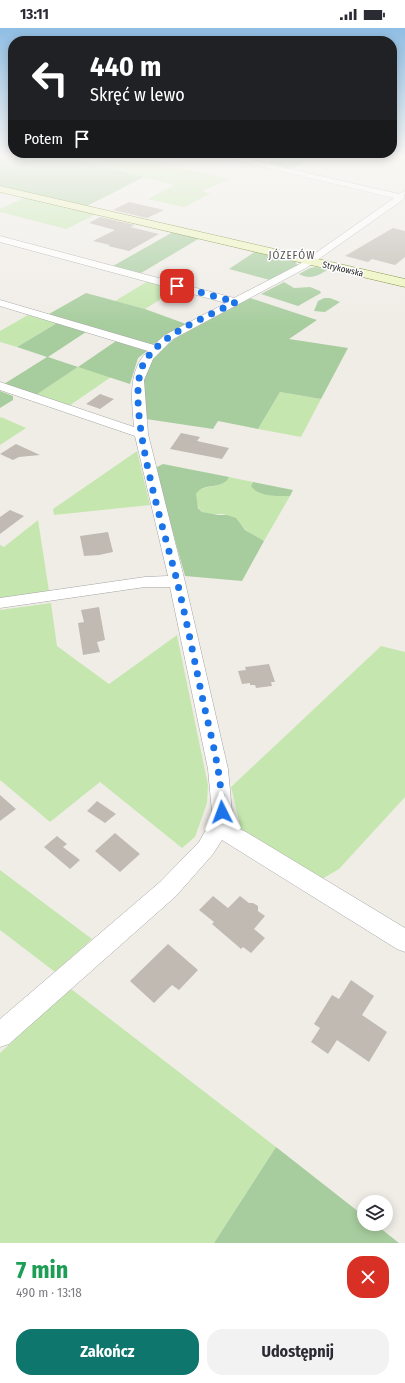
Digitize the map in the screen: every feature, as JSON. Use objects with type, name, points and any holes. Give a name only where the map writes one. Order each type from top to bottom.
[{"type":"street","name":"Strykowska","points":[[88,211],[405,283]]},
{"type":"street","points":[[0,1035],[168,889],[206,848],[218,828],[222,812],[218,769],[177,582],[141,434],[138,403],[138,380],[143,365],[154,349],[169,337],[236,302],[309,261],[382,211]]},
{"type":"street","points":[[0,239],[236,302]]},
{"type":"street","points":[[0,303],[154,349]]},
{"type":"street","points":[[0,386],[141,434]]},
{"type":"street","points":[[0,604],[145,582],[177,582]]},
{"type":"street","points":[[218,828],[239,838],[405,941]]},
{"type":"green space","points":[[0,211],[83,211],[97,214],[66,229],[0,212]]},
{"type":"green space","points":[[173,232],[200,238],[141,273],[113,266]]},
{"type":"green space","points":[[256,251],[293,260],[298,265],[270,280],[229,269]]},
{"type":"green space","points":[[316,267],[327,270],[310,277],[299,274],[310,268]]},
{"type":"green space","points":[[148,281],[177,289],[145,309],[115,301]]},
{"type":"green space","points":[[284,282],[294,288],[310,287],[320,291],[321,293],[298,306],[261,294]]},
{"type":"green space","points":[[86,293],[145,309],[186,324],[164,336],[153,345],[49,314]]},
{"type":"green space","points":[[250,298],[317,320],[289,339],[348,348],[321,399],[280,392],[258,429],[218,421],[213,429],[146,419],[142,386],[150,361],[174,339]]},
{"type":"green space","points":[[324,298],[330,298],[340,302],[325,312],[314,311],[318,301]]},
{"type":"green space","points":[[28,315],[57,323],[17,347],[0,342],[0,331]]},
{"type":"green space","points":[[57,323],[86,332],[48,357],[78,367],[36,395],[4,384],[47,357],[17,347]]},
{"type":"green space","points":[[116,341],[147,351],[138,358],[130,384],[78,367]]},
{"type":"green space","points":[[78,367],[111,377],[69,406],[36,395]]},
{"type":"green space","points":[[0,391],[13,396],[13,400],[0,408]]},
{"type":"green space","points":[[280,392],[321,399],[301,437],[258,429]]},
{"type":"green space","points":[[1,417],[26,428],[0,445],[0,418]]},
{"type":"green space","points":[[137,451],[150,505],[54,515],[53,509]]},
{"type":"green space","points":[[163,464],[229,477],[223,483],[203,488],[196,494],[198,508],[202,512],[227,515],[236,518],[245,530],[264,541],[242,581],[185,576],[155,468]]},
{"type":"green space","points":[[229,477],[253,482],[251,486],[264,494],[290,496],[264,541],[224,514],[207,514],[199,509],[196,502],[197,491],[224,483]]},
{"type":"green space","points":[[253,482],[293,490],[290,496],[263,494],[254,490],[251,486]]},
{"type":"green space","points":[[38,520],[49,591],[0,598],[0,545],[4,547]]},
{"type":"green space","points":[[51,603],[57,646],[109,684],[177,635],[208,785],[207,803],[195,837],[182,848],[100,782],[50,822],[0,780],[0,610]]},
{"type":"green space","points":[[381,646],[405,652],[405,797],[339,869],[322,879],[241,829],[231,787]]},
{"type":"green space","points":[[0,870],[92,939],[55,972],[0,930]]},
{"type":"green space","points":[[70,988],[276,1147],[214,1243],[0,1243],[0,1053]]},
{"type":"green space","points":[[276,1147],[357,1211],[357,1231],[384,1231],[399,1243],[214,1243]]},
{"type":"building","points":[[116,211],[163,211],[147,218]]},
{"type":"building","points":[[100,217],[135,225],[130,227],[159,234],[129,251],[108,246],[110,245],[93,241],[115,230],[89,223]]},
{"type":"building","points":[[393,228],[405,231],[405,257],[395,265],[372,259],[368,262],[345,256]]},
{"type":"building","points":[[100,394],[114,399],[100,409],[86,404]]},
{"type":"building","points":[[181,433],[200,437],[197,441],[229,448],[222,459],[170,449]]},
{"type":"building","points":[[16,444],[40,455],[19,457],[13,460],[0,454]]},
{"type":"building","points":[[10,510],[24,516],[0,534],[0,517]]},
{"type":"building","points":[[108,532],[113,552],[84,556],[80,536]]},
{"type":"building","points":[[99,607],[105,640],[97,642],[100,652],[83,655],[78,623],[84,622],[81,610]]},
{"type":"building","points":[[269,664],[275,682],[271,682],[272,686],[256,688],[255,685],[250,685],[250,683],[242,684],[238,671],[246,670],[245,667]]},
{"type":"building","points":[[0,795],[16,809],[0,821]]},
{"type":"building","points":[[97,801],[116,814],[105,823],[87,811]]},
{"type":"building","points":[[115,833],[140,854],[120,872],[95,851]]},
{"type":"building","points":[[57,836],[67,844],[63,847],[80,860],[70,869],[44,847]]},
{"type":"building","points":[[213,896],[228,908],[240,896],[249,903],[253,903],[258,906],[258,911],[265,916],[254,929],[265,938],[251,953],[243,947],[241,949],[212,924],[214,922],[199,910]]},
{"type":"building","points":[[168,944],[198,970],[179,990],[172,985],[154,1003],[130,981]]},
{"type":"building","points":[[351,980],[374,996],[362,1015],[387,1032],[369,1062],[337,1040],[328,1054],[311,1042],[320,1028],[314,1024],[332,995],[339,999]]},
{"type":"district","name":"JÓZEFÓW","points":[[292,255]]},
{"type":"route","points":[[177,286],[236,302],[169,337],[154,349],[148,357],[143,365],[138,380],[138,403],[141,434],[177,582],[218,769],[222,812]]}]
